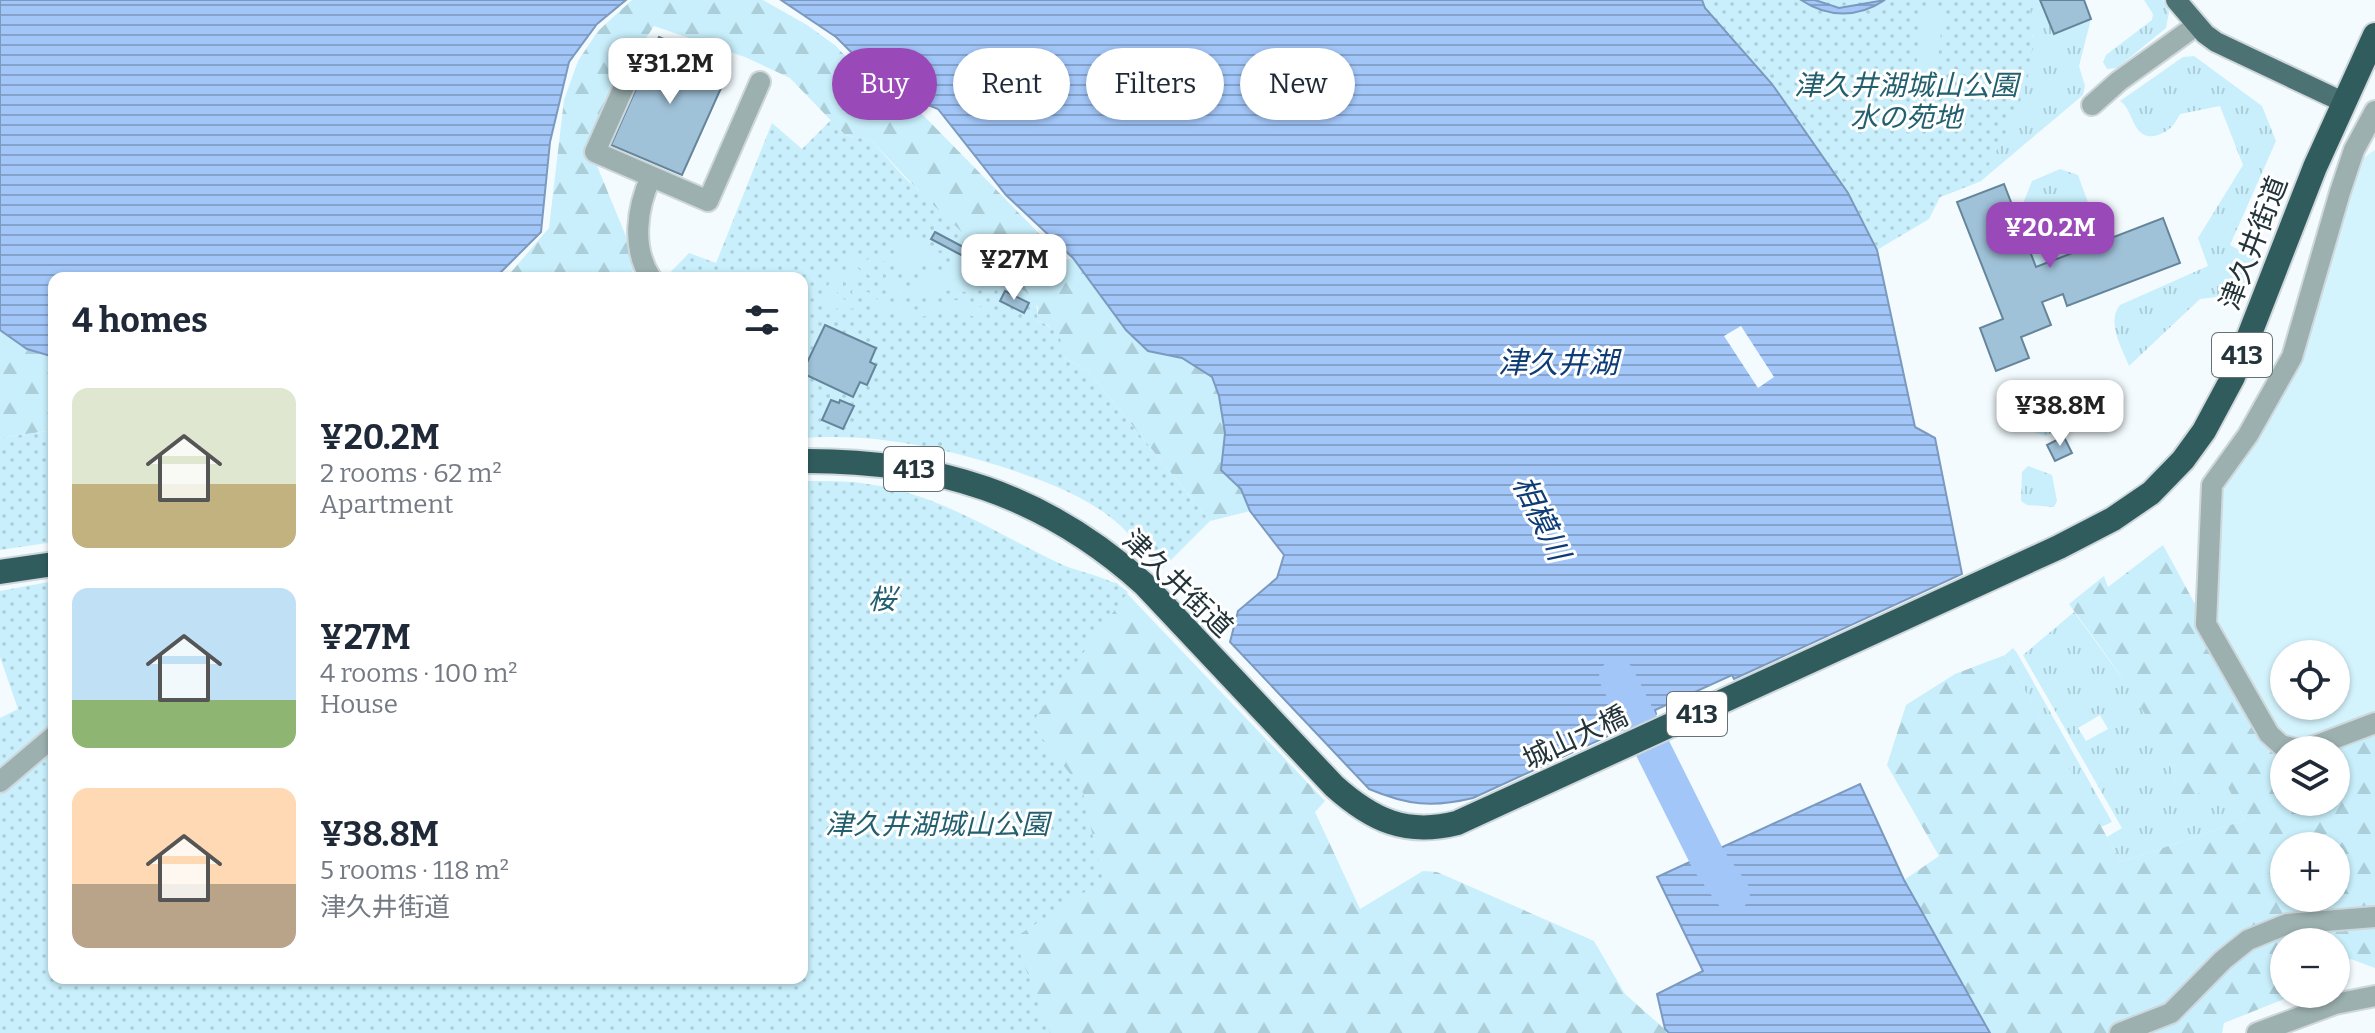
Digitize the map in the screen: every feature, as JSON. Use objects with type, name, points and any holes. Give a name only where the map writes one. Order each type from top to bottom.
[{"type":"highway","name":"津久井街道","points":[[2059,547],[2113,519],[2151,493],[2183,460],[2204,431],[2233,377],[2288,231],[2375,35]]},
{"type":"highway","name":"津久井街道","points":[[808,461],[896,465],[947,475],[1021,502],[1066,527],[1118,561],[1144,584],[1334,786]]},
{"type":"highway","name":"城山大橋","points":[[1334,786],[1359,808],[1396,824],[1417,828],[1457,823],[2059,547]]},
{"type":"highway","points":[[0,572],[48,565]]},
{"type":"main road","points":[[2176,0],[2205,34],[2232,50],[2343,102]]},
{"type":"street","points":[[2092,105],[2119,81],[2197,25]]},
{"type":"street","points":[[639,53],[595,152],[708,201],[760,82]]},
{"type":"street","points":[[2271,736],[2206,624],[2212,485],[2248,435],[2292,357],[2354,150],[2375,111]]},
{"type":"street","points":[[648,272],[639,254],[638,233],[644,194],[651,177]]},
{"type":"street","points":[[2340,736],[2375,723]]},
{"type":"street","points":[[0,782],[48,741]]},
{"type":"street","points":[[2120,1033],[2171,1013],[2223,960],[2248,940],[2287,924],[2375,917]]},
{"type":"street","points":[[2257,1033],[2335,1004],[2375,996]]},
{"type":"shaded area","points":[[2375,150],[2375,716],[2320,736],[2283,736],[2273,720],[2350,720],[2350,640],[2270,640],[2270,715],[2218,631],[2221,488],[2265,424],[2360,160]]},
{"type":"green space","points":[[632,0],[763,0],[807,25],[838,48],[832,48],[832,120],[928,120],[1065,260],[1073,258],[1148,351],[1182,358],[1212,376],[1225,433],[1221,470],[1241,489],[1250,511],[1210,521],[1088,371],[1064,358],[1049,326],[1037,320],[1038,307],[1028,293],[1003,281],[871,140],[845,135],[790,78],[745,57],[654,26],[620,77],[588,144],[637,263],[632,272],[511,272],[549,228],[564,100],[578,61],[598,31]]},
{"type":"green space","name":"津久井湖城山公園 水の苑地","points":[[1702,0],[2029,0],[2032,52],[2023,95],[1981,181],[1940,197],[1929,219],[1877,250],[1848,193],[1772,84],[1705,8]]},
{"type":"green space","points":[[1957,0],[2040,0],[2054,34],[2091,19],[2079,66],[2085,86],[2083,95],[1981,181],[1940,197],[2033,36]]},
{"type":"green space","points":[[2144,0],[2163,0],[2169,12],[2166,28],[2117,68],[2107,69],[2103,62],[2106,55],[2152,20],[2153,14]]},
{"type":"green space","points":[[1920,6],[1944,7],[1935,84],[1916,83]]},
{"type":"green space","points":[[2194,56],[2262,106],[2276,141],[2230,245],[2255,259],[2246,282],[2223,296],[2200,299],[2129,366],[2115,327],[2116,312],[2120,305],[2208,266],[2198,238],[2243,165],[2220,106],[2180,114],[2169,129],[2149,136],[2138,130],[2120,101],[2183,57]]},
{"type":"green space","points":[[831,120],[845,135],[871,140],[904,177],[1006,274],[1004,281],[1030,294],[1036,304],[1037,320],[1057,334],[1064,358],[1088,371],[1210,521],[1160,571],[1130,535],[1110,517],[1075,495],[1038,479],[960,455],[908,444],[856,438],[808,438],[808,272],[671,272],[689,253],[716,263],[772,123],[802,149]]},
{"type":"green space","points":[[2060,169],[2078,175],[2102,241],[2036,267],[2017,219],[2032,181]]},
{"type":"green space","points":[[897,237],[921,239],[920,243],[946,256],[943,261],[920,265],[910,273],[892,262],[876,263],[871,265],[873,272],[883,270],[883,277],[875,280],[857,266],[838,263],[845,255],[866,260],[885,253],[894,254]]},
{"type":"green space","points":[[956,262],[982,275],[973,293],[950,290],[914,299],[883,290],[884,286],[889,285],[894,272],[901,287],[914,289],[929,273],[953,269]]},
{"type":"green space","points":[[836,271],[854,273],[866,280],[864,283],[843,280],[843,292],[837,292],[837,297],[856,303],[853,309],[840,306],[833,312],[818,304]]},
{"type":"green space","points":[[853,287],[870,293],[880,302],[900,302],[916,310],[961,300],[989,311],[984,321],[947,312],[910,322],[887,311],[884,316],[874,303],[852,293]]},
{"type":"green space","points":[[0,330],[27,349],[48,355],[48,431],[0,438]]},
{"type":"green space","points":[[2027,387],[2052,394],[2065,425],[2046,436],[2034,432],[2036,423],[2022,418],[2018,427],[2006,423],[1997,402]]},
{"type":"green space","points":[[48,431],[48,543],[0,550],[0,438]]},
{"type":"green space","points":[[2028,466],[2052,475],[2057,501],[2054,507],[2027,505],[2021,501],[2022,472]]},
{"type":"green space","name":"桜","points":[[808,481],[854,482],[894,489],[936,518],[954,560],[1117,583],[1325,801],[1315,812],[1360,909],[1423,871],[1437,872],[1594,941],[1625,994],[1669,1033],[0,1033],[0,800],[48,958],[48,984],[808,984]]},
{"type":"green space","name":"津久井湖城山公園","points":[[808,481],[882,486],[915,495],[958,512],[1061,564],[1113,582],[1128,592],[1031,724],[1082,789],[1103,880],[1014,938],[1050,1033],[0,1033],[0,718],[18,709],[0,657],[0,591],[48,582],[48,984],[808,984]]},
{"type":"green space","points":[[2163,545],[2270,742],[2270,816],[2350,816],[2350,740],[2375,731],[2375,968],[2350,959],[2350,928],[2270,928],[2270,1005],[2224,1023],[2222,1033],[1990,1033],[1904,880],[1939,856],[1887,765],[1906,705],[1955,674],[2005,655],[2121,862],[2245,820],[2223,778],[2194,796],[2181,800],[2162,746],[2149,721],[2069,604],[2104,576],[2108,587]]},
{"type":"green space","points":[[2074,612],[2139,701],[2163,745],[2176,782],[2194,796],[2223,777],[2245,820],[2121,862],[2107,837],[2122,828],[2023,655]],"holes":[[[2100,715],[2108,729],[2086,741],[2078,728]]]},
{"type":"green space","points":[[2013,648],[2112,822],[2101,827],[2005,655]]},
{"type":"water","points":[[0,0],[626,0],[597,24],[569,62],[550,142],[541,232],[501,272],[48,272],[48,355],[27,349],[0,330]]},
{"type":"water","name":"津久井湖","points":[[781,0],[1702,0],[1705,8],[1772,84],[1848,193],[1877,250],[1915,427],[1935,438],[1962,574],[1734,679],[1732,675],[1655,710],[1656,714],[1473,798],[1420,803],[1396,799],[1369,789],[1230,642],[1238,611],[1277,578],[1284,555],[1250,511],[1241,489],[1221,470],[1225,433],[1219,396],[1212,377],[1182,358],[1148,351],[1126,330],[1073,258],[1006,195],[937,109],[937,48],[847,48],[836,37]]},
{"type":"water","points":[[1801,0],[1815,0],[1839,8],[1885,0],[1864,10],[1843,14],[1822,10]]},
{"type":"water","points":[[1860,784],[1904,880],[1990,1033],[1669,1033],[1665,1029],[1657,994],[1703,971],[1657,877]]},
{"type":"pier","points":[[1741,326],[1774,377],[1758,388],[1724,336]]},
{"type":"building","points":[[2040,0],[2084,0],[2091,19],[2054,34]]},
{"type":"building","points":[[659,37],[730,68],[682,175],[611,145]]},
{"type":"building","points":[[2004,184],[2036,267],[2163,218],[2180,263],[2067,306],[2063,294],[2042,302],[2051,325],[2021,337],[2029,358],[1996,371],[1980,328],[2003,319],[1957,202]]},
{"type":"building","points":[[935,232],[967,249],[963,256],[931,239]]},
{"type":"building","points":[[1005,291],[1029,303],[1024,313],[1000,301]]},
{"type":"building","points":[[825,325],[876,348],[870,362],[876,365],[867,385],[860,382],[853,397],[808,376],[808,360]]},
{"type":"building","points":[[831,400],[854,406],[843,429],[822,420]]},
{"type":"building","points":[[2062,433],[2072,453],[2055,461],[2047,445],[2059,439],[2057,435]]},
{"type":"waterway","name":"相模川","points":[[1617,677],[1709,861],[1732,893]]}]
